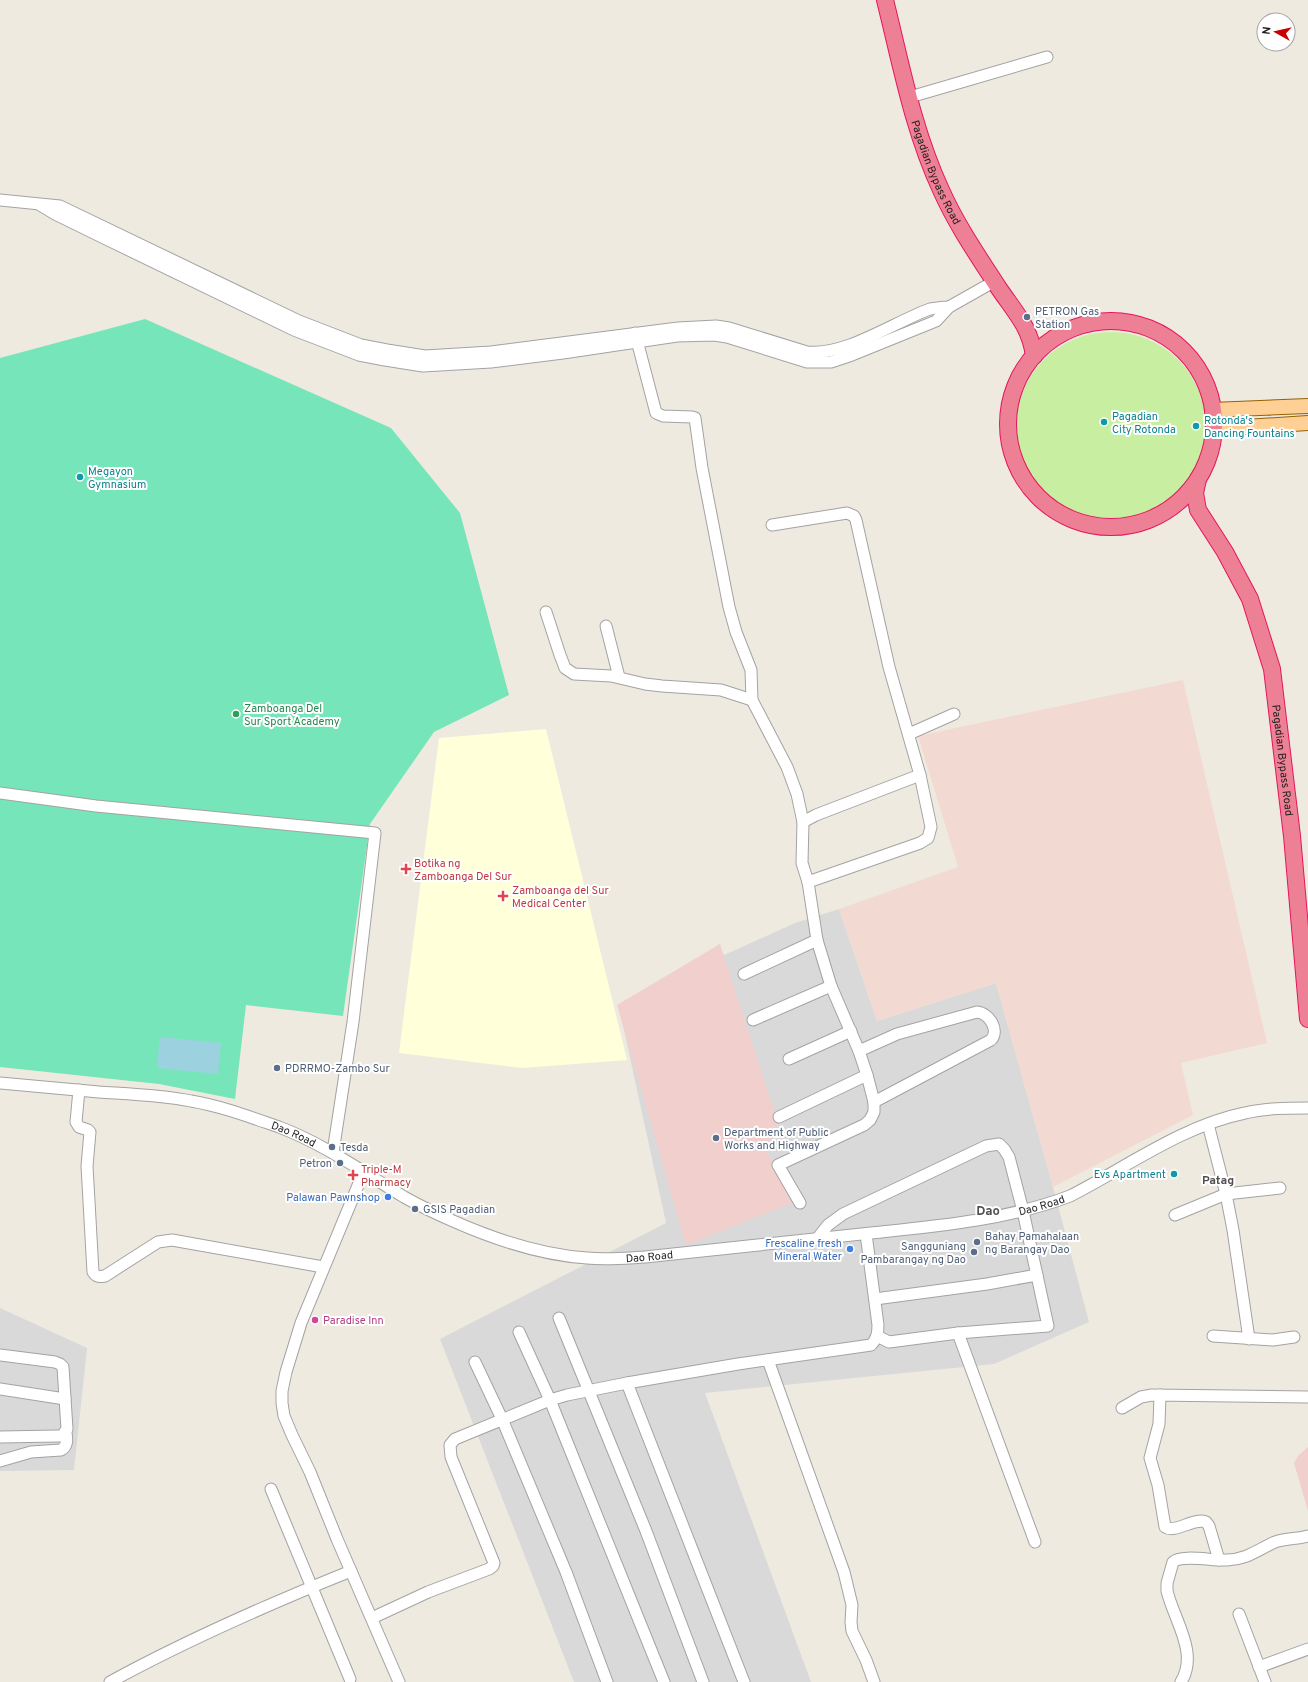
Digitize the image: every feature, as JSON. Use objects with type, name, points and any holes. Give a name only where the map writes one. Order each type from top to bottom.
[{"type":"highway","name":"Pagadian Bypass Road","points":[[885,0],[916,123],[940,190],[953,214],[995,281],[1026,327],[1032,343],[1034,356]]},
{"type":"highway","points":[[1109,321],[1128,322],[1151,329],[1162,335],[1177,346],[1190,359],[1201,374],[1208,391],[1212,410],[1213,429],[1209,454],[1198,478],[1190,489],[1170,508],[1146,521],[1126,526],[1106,527],[1079,522],[1067,517],[1044,502],[1034,493],[1026,482],[1010,445],[1008,418],[1014,391],[1022,372],[1034,356],[1056,337],[1073,328],[1085,325],[1109,321]]},
{"type":"highway","name":"Pagadian Bypass Road","points":[[1026,327],[1044,336],[1056,337]]},
{"type":"highway","name":"Pagadian Bypass Road","points":[[1198,478],[1195,493],[1196,502],[1202,518],[1225,552],[1250,599],[1272,669],[1292,836],[1308,1019]]},
{"type":"highway","points":[[1170,508],[1187,510],[1202,518]]},
{"type":"main road","points":[[1212,410],[1308,406]]},
{"type":"main road","points":[[1213,429],[1308,423]]},
{"type":"street","points":[[910,97],[1047,57]]},
{"type":"street","points":[[0,200],[60,206],[264,305],[361,345],[425,356],[492,352],[636,338],[714,335],[727,337],[807,362],[831,362],[852,356],[936,321],[948,307],[995,281]]},
{"type":"street","points":[[636,338],[656,413],[663,416],[695,418],[702,468],[729,607],[736,632],[751,670],[752,700],[787,768],[797,794],[803,822],[802,858],[808,882],[817,940],[831,986],[859,1050],[874,1102],[874,1112],[870,1120],[864,1125],[778,1165],[800,1203]]},
{"type":"street","points":[[772,525],[847,513],[854,516],[889,667],[920,775],[931,827],[928,838],[920,843],[808,882]]},
{"type":"street","points":[[546,612],[565,668],[574,674],[619,677],[645,684],[662,686],[721,690],[752,700]]},
{"type":"street","points":[[606,626],[619,677]]},
{"type":"street","points":[[909,734],[954,714]]},
{"type":"street","points":[[803,822],[816,815],[920,775]]},
{"type":"street","points":[[0,793],[96,806],[375,833],[353,1022],[333,1152]]},
{"type":"street","points":[[744,974],[817,940]]},
{"type":"street","points":[[753,1020],[831,986]]},
{"type":"street","points":[[859,1050],[897,1034],[977,1012],[982,1012],[989,1017],[995,1032],[994,1037],[991,1040],[874,1102]]},
{"type":"street","points":[[789,1059],[851,1031]]},
{"type":"street","points":[[779,1117],[867,1074]]},
{"type":"street","name":"Dao Road","points":[[0,1083],[190,1100],[226,1109],[281,1128],[333,1152],[406,1198],[500,1241],[525,1249],[587,1258],[645,1257],[922,1228],[1023,1211],[1070,1196],[1194,1129],[1244,1112],[1277,1108],[1308,1108]]},
{"type":"street","points":[[79,1090],[76,1122],[80,1127],[90,1132],[87,1166],[93,1272],[95,1275],[104,1276],[158,1242],[172,1240],[323,1267]]},
{"type":"street","points":[[1208,1124],[1226,1194],[1237,1251],[1249,1339]]},
{"type":"street","points":[[817,1239],[828,1225],[843,1214],[963,1156],[993,1144],[999,1144],[1004,1149],[1009,1158],[1023,1211],[1048,1326],[958,1333],[889,1342],[877,1336]]},
{"type":"street","points":[[364,1171],[300,1323],[286,1372],[282,1391],[282,1403],[284,1416],[310,1472],[399,1682]]},
{"type":"street","points":[[1175,1215],[1226,1194],[1280,1188]]},
{"type":"street","points":[[372,1618],[428,1592],[492,1568],[494,1563],[451,1456],[450,1446],[455,1439],[550,1400],[589,1391],[627,1383],[768,1360],[867,1347],[875,1341],[877,1336],[875,1299],[866,1234]]},
{"type":"street","points":[[875,1299],[979,1285],[1037,1275]]},
{"type":"street","points":[[559,1318],[646,1532],[703,1682]]},
{"type":"street","points":[[519,1332],[550,1400],[664,1682]]},
{"type":"street","points":[[958,1333],[1034,1542]]},
{"type":"street","points":[[1213,1336],[1273,1340],[1294,1337]]},
{"type":"street","points":[[0,1355],[60,1364],[63,1367],[67,1429],[66,1444],[61,1450],[25,1453],[0,1461]]},
{"type":"street","points":[[768,1360],[844,1572],[852,1605],[852,1631],[866,1660],[874,1682]]},
{"type":"street","points":[[475,1362],[502,1419],[566,1572],[607,1682]]},
{"type":"street","points":[[627,1383],[744,1682]]},
{"type":"street","points":[[0,1389],[65,1399]]},
{"type":"street","points":[[1122,1408],[1141,1397],[1160,1395],[1308,1398]]},
{"type":"street","points":[[1160,1395],[1159,1424],[1150,1458],[1158,1486],[1165,1528],[1171,1529],[1198,1521],[1206,1522],[1209,1526],[1219,1560]]},
{"type":"street","points":[[0,1437],[62,1436],[66,1433]]},
{"type":"street","points":[[271,1489],[350,1679]]},
{"type":"street","points":[[1181,1682],[1187,1668],[1188,1656],[1185,1641],[1167,1591],[1166,1583],[1170,1567],[1176,1560],[1238,1559],[1249,1556],[1276,1541],[1308,1536]]},
{"type":"street","points":[[110,1682],[134,1668],[351,1571]]},
{"type":"street","points":[[1239,1614],[1265,1682]]},
{"type":"street","points":[[1259,1667],[1308,1649]]},
{"type":"shaded area","points":[[1183,680],[1267,1043],[1181,1063],[1193,1115],[1053,1187],[996,983],[877,1021],[839,909],[958,867],[918,736]]},
{"type":"shaded area","name":"Zamboanga del Sur Medical Center","points":[[546,729],[627,1060],[522,1068],[399,1053],[439,738]]},
{"type":"shaded area","points":[[839,909],[877,1021],[996,983],[1089,1322],[994,1364],[705,1393],[811,1682],[574,1682],[440,1339],[666,1223],[622,1021],[722,956],[795,923]]},
{"type":"shaded area","points":[[720,944],[778,1124],[766,1150],[794,1202],[686,1245],[617,1005]]},
{"type":"shaded area","points":[[0,1308],[87,1348],[74,1470],[0,1471]]},
{"type":"shaded area","points":[[1308,1447],[1308,1511],[1294,1463],[1298,1456]]},
{"type":"green space","name":"Zamboanga Del Sur Sport Academy","points":[[145,319],[391,428],[460,513],[509,695],[434,732],[370,824],[343,1016],[246,1005],[235,1099],[159,1084],[0,1067],[0,358]]},
{"type":"green space","points":[[1111,332],[1129,334],[1147,339],[1164,348],[1178,360],[1190,374],[1199,391],[1204,409],[1206,427],[1204,445],[1199,463],[1190,480],[1178,494],[1164,506],[1147,515],[1129,520],[1111,522],[1093,520],[1075,515],[1058,506],[1044,494],[1032,480],[1023,463],[1018,445],[1016,427],[1018,409],[1023,391],[1032,374],[1044,360],[1058,348],[1075,339],[1093,334]]},
{"type":"water","points":[[160,1037],[221,1043],[218,1074],[157,1068]]},
{"type":"place","name":"PETRON Gas Station","points":[[1027,317]]},
{"type":"place","name":"Pagadian City Rotonda","points":[[1104,422]]},
{"type":"place","name":"Rotonda's Dancing Fountains","points":[[1196,426]]},
{"type":"place","name":"Megayon Gymnasium","points":[[80,477]]},
{"type":"place","name":"Zamboanga Del Sur Sport Academy","points":[[236,714]]},
{"type":"place","name":"Botika ng Zamboanga Del Sur","points":[[406,869]]},
{"type":"place","name":"Zamboanga del Sur Medical Center","points":[[503,896]]},
{"type":"place","name":"PDRRMO-Zambo Sur","points":[[277,1068]]},
{"type":"place","name":"Department of Public Works and Highway","points":[[716,1138]]},
{"type":"place","name":"Tesda","points":[[332,1147]]},
{"type":"place","name":"Petron","points":[[340,1163]]},
{"type":"place","name":"Evs Apartment","points":[[1174,1174]]},
{"type":"place","name":"Triple-M Pharmacy","points":[[353,1175]]},
{"type":"place","name":"Palawan Pawnshop","points":[[388,1197]]},
{"type":"place","name":"GSIS Pagadian","points":[[415,1209]]},
{"type":"place","name":"Bahay Pamahalaan ng Barangay Dao","points":[[977,1242]]},
{"type":"place","name":"Frescaline fresh Mineral Water","points":[[850,1249]]},
{"type":"place","name":"Sangguniang Pambarangay ng Dao","points":[[974,1252]]},
{"type":"place","name":"Paradise Inn","points":[[315,1320]]},
{"type":"district","name":"Patag","points":[[1218,1180]]},
{"type":"district","name":"Dao","points":[[988,1210]]}]
